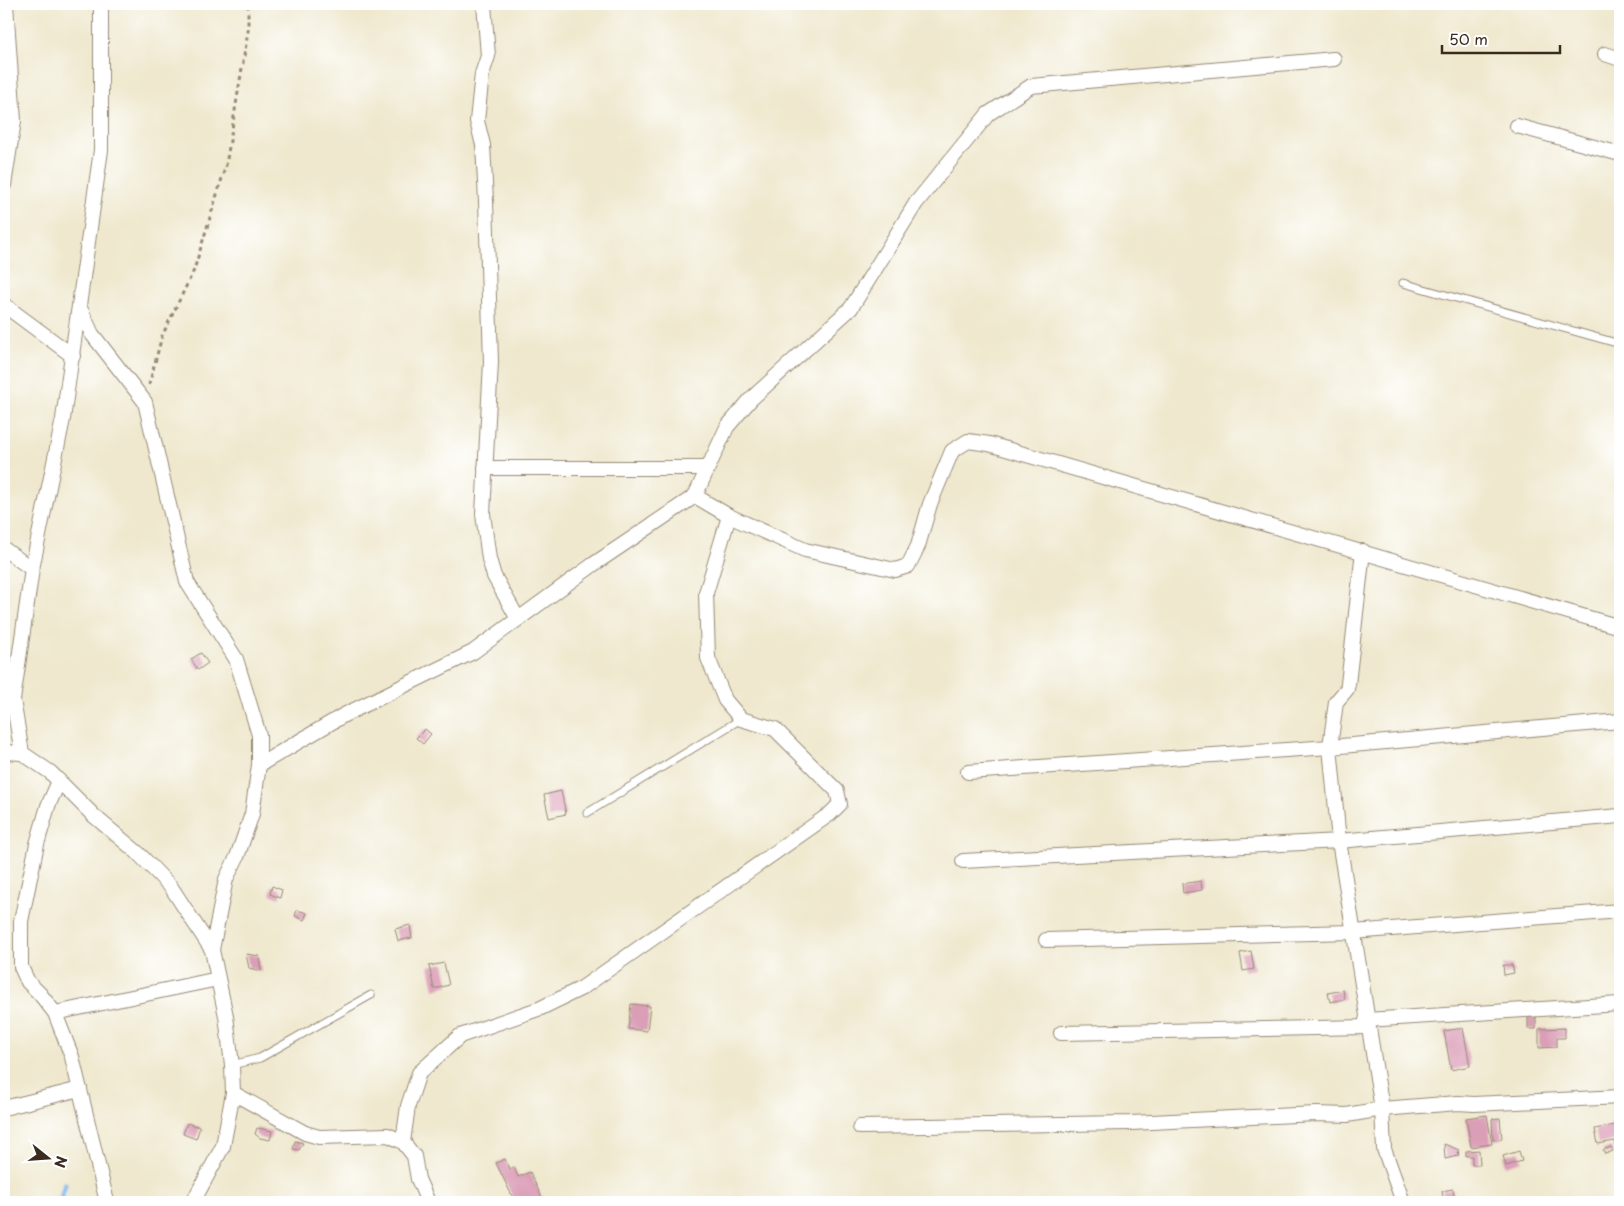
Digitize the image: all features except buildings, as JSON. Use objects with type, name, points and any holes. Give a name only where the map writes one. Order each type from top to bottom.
[{"type":"street","points":[[4,185],[14,121],[6,4]]},
{"type":"street","points":[[22,753],[13,700],[32,569],[63,419],[101,150],[101,4]]},
{"type":"street","points":[[484,4],[488,56],[482,74],[477,121],[483,146],[491,362],[483,514],[489,560],[502,591],[518,619]]},
{"type":"street","points":[[1605,54],[1620,59]]},
{"type":"street","points":[[260,765],[344,715],[473,652],[594,564],[695,496],[727,427],[751,399],[851,308],[916,203],[988,114],[1031,86],[1334,59]]},
{"type":"street","points":[[1517,126],[1620,154]]},
{"type":"street","points":[[4,305],[73,356]]},
{"type":"street","points":[[80,308],[92,334],[145,402],[187,582],[236,659],[259,735],[260,765],[252,814],[237,857],[226,879],[212,950]]},
{"type":"street","points":[[695,496],[729,516],[805,550],[895,570],[908,566],[918,546],[930,504],[952,450],[968,441],[998,446],[1620,627]]},
{"type":"street","points":[[485,468],[707,468]]},
{"type":"street","points":[[403,1142],[408,1106],[419,1073],[460,1036],[541,1008],[582,988],[830,814],[840,804],[837,791],[775,729],[742,719],[725,700],[708,658],[706,594],[729,516]]},
{"type":"street","points":[[4,549],[32,569]]},
{"type":"street","points":[[1363,551],[1348,684],[1347,689],[1336,702],[1330,747],[1339,842],[1382,1109],[1384,1149],[1403,1202]]},
{"type":"street","points":[[968,772],[1330,747],[1620,721]]},
{"type":"street","points":[[4,752],[22,753],[50,772],[94,816],[138,853],[171,887],[212,950],[226,1016],[232,1065],[233,1094],[223,1146],[192,1202]]},
{"type":"street","points":[[59,781],[48,806],[37,844],[21,922],[21,967],[28,982],[56,1013],[72,1057],[107,1202]]},
{"type":"street","points":[[963,861],[1339,842],[1620,816]]},
{"type":"street","points":[[1046,940],[1353,932],[1620,911]]},
{"type":"street","points":[[56,1013],[218,979]]},
{"type":"street","points":[[1060,1033],[1367,1024],[1620,1004]]},
{"type":"street","points":[[4,1108],[80,1089]]},
{"type":"street","points":[[233,1094],[305,1133],[318,1137],[388,1135],[403,1142],[414,1156],[418,1179],[428,1202]]},
{"type":"street","points":[[860,1127],[1130,1123],[1316,1114],[1347,1115],[1382,1109],[1458,1103],[1474,1104],[1620,1097]]},
{"type":"lane","points":[[1403,283],[1620,344]]},
{"type":"lane","points":[[587,813],[742,719]]},
{"type":"lane","points":[[232,1065],[260,1058],[372,995]]},
{"type":"path","points":[[145,402],[162,336],[194,270],[226,166],[248,32],[248,4]]},
{"type":"waterway","points":[[60,1202],[65,1184]]}]
